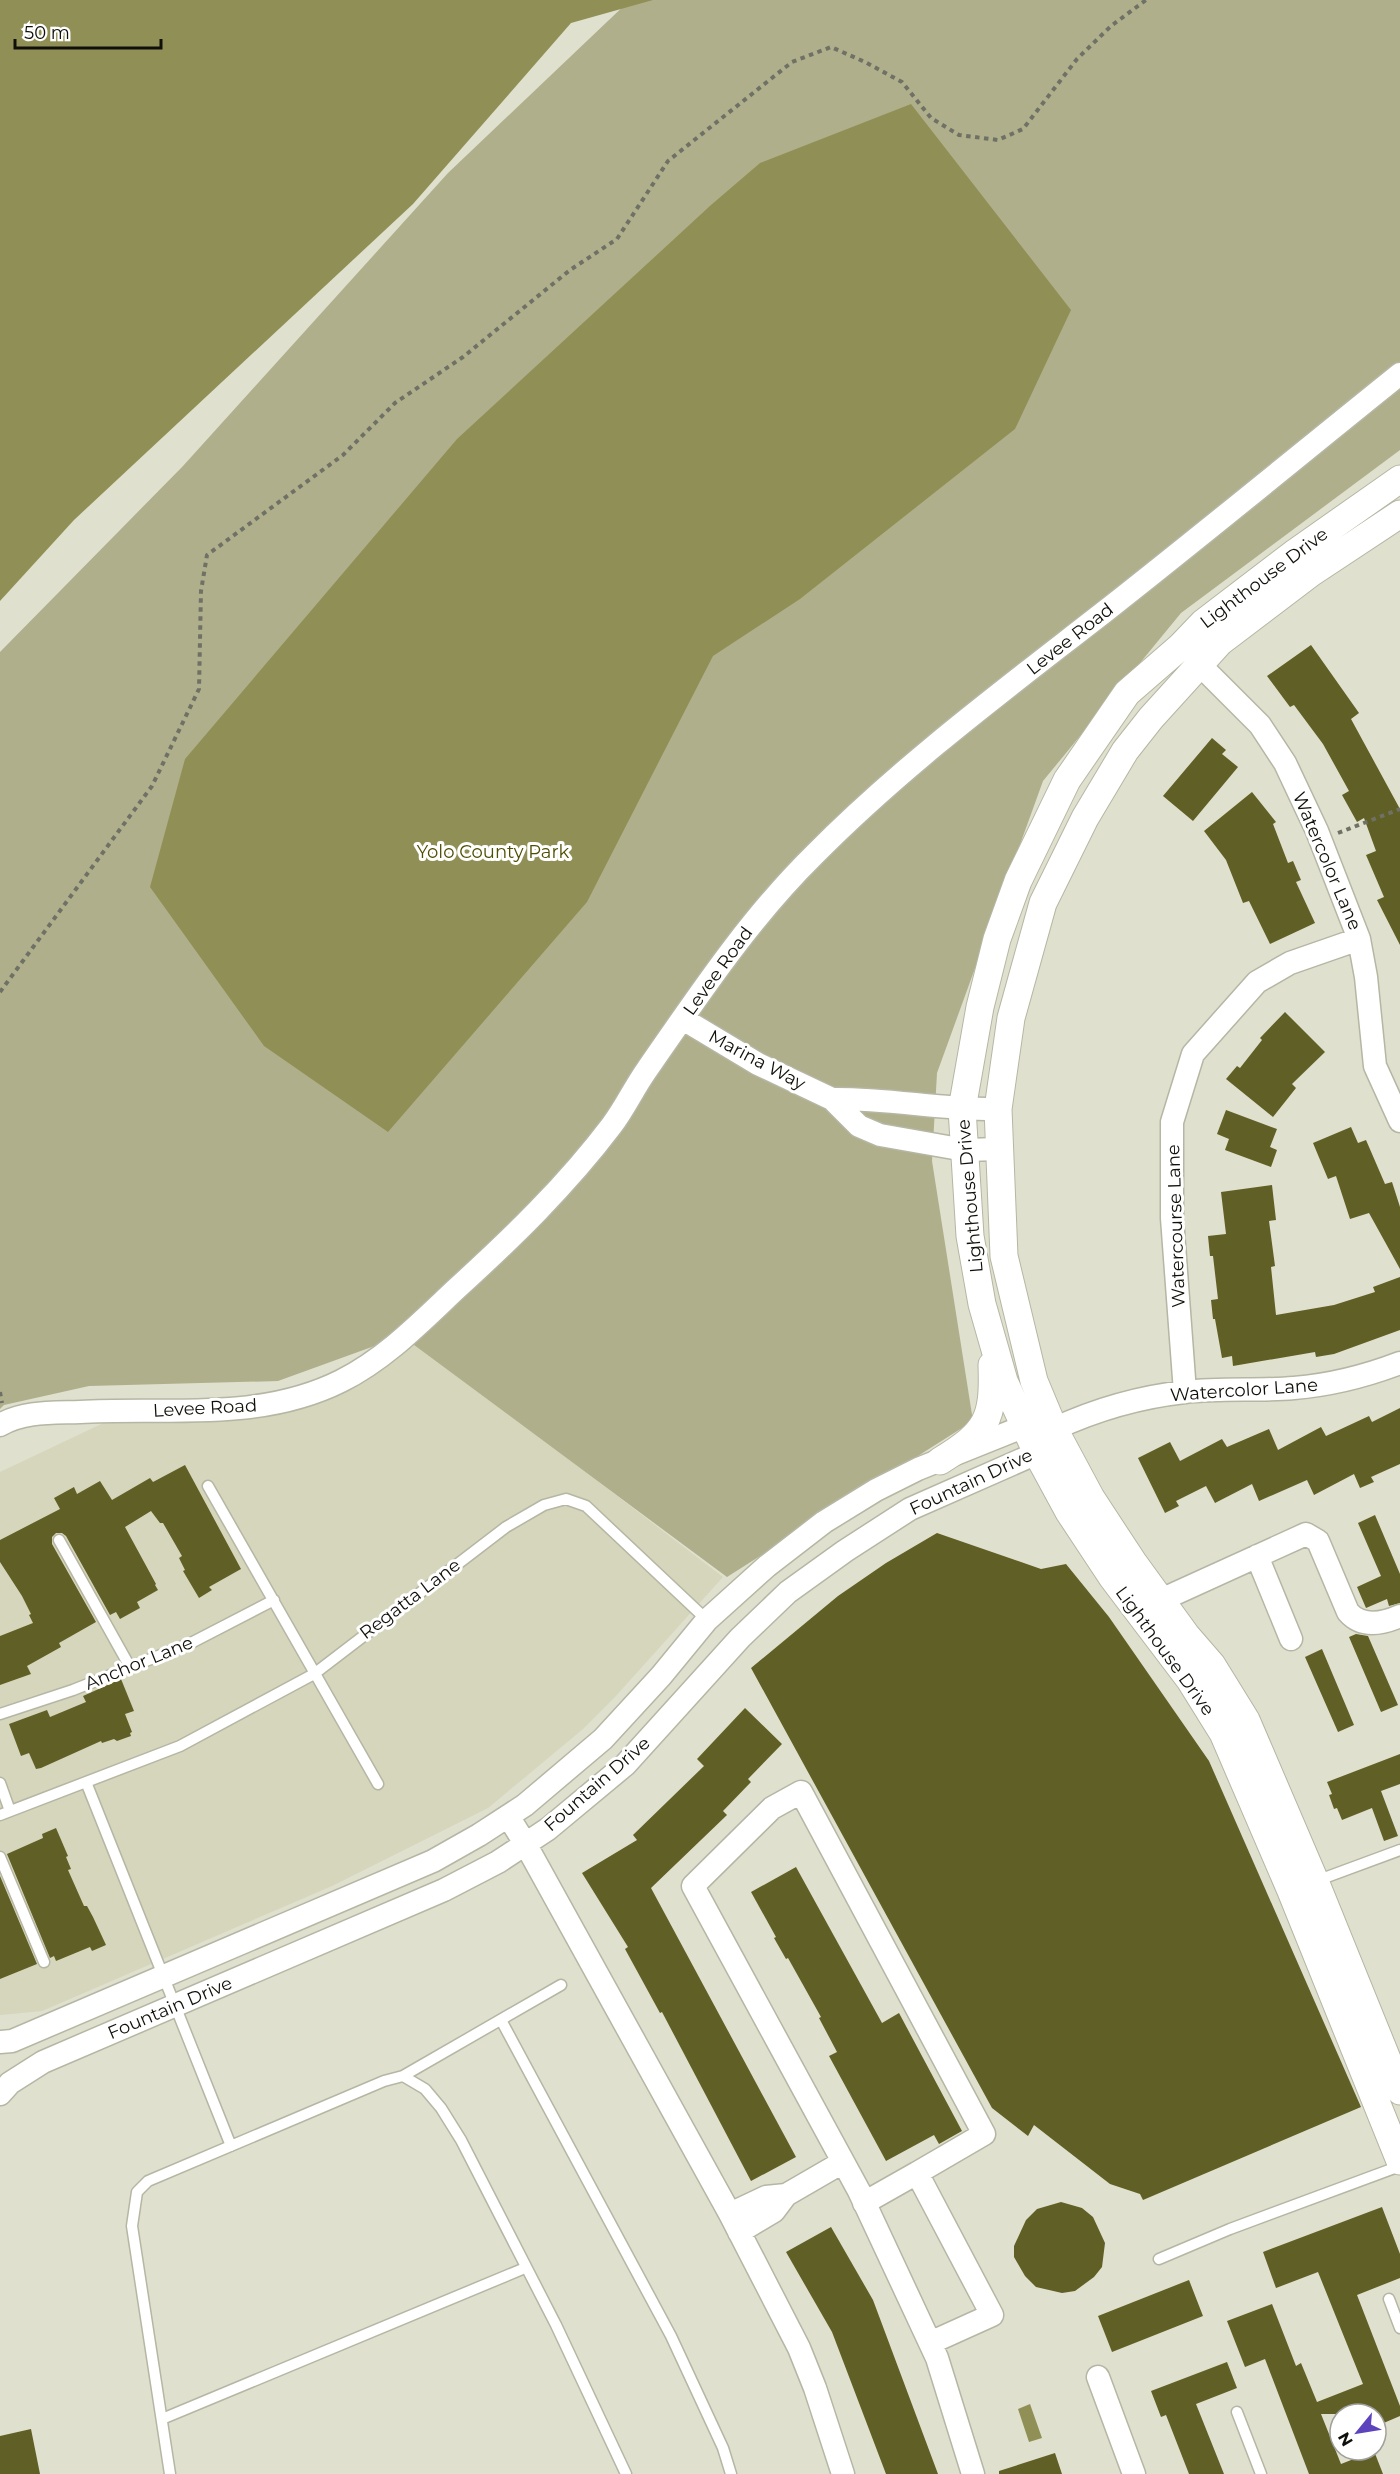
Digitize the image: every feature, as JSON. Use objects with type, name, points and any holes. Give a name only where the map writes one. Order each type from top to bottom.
[{"type":"street","name":"Levee Road","points":[[0,1425],[9,1419],[30,1414],[101,1410],[195,1411],[249,1408],[291,1399],[341,1381],[393,1348],[515,1235],[552,1196],[615,1122],[642,1076],[747,928],[812,856],[892,781],[1400,374]]},
{"type":"street","name":"Lighthouse Drive","points":[[1400,479],[1296,552],[1203,623],[1127,693],[1067,780],[1018,881],[997,939],[980,1007],[962,1109],[970,1236],[982,1304],[1004,1381],[1037,1453],[1069,1512],[1112,1577],[1190,1680],[1222,1733],[1286,1880],[1400,2161]]},
{"type":"street","name":"Lighthouse Drive","points":[[1400,514],[1311,573],[1220,642],[1151,718],[1125,751],[1085,818],[1043,903],[1011,1018],[998,1108],[1005,1256],[1034,1381],[1054,1429],[1091,1498],[1161,1600],[1212,1665],[1246,1720],[1315,1881],[1400,2091]]},
{"type":"street","name":"Watercolor Lane","points":[[1199,664],[1260,725],[1285,763],[1321,839],[1359,939],[1366,977],[1375,1066],[1400,1121]]},
{"type":"street","name":"Watercourse Lane","points":[[1185,1392],[1172,1218],[1172,1122],[1193,1054],[1257,982],[1290,963],[1359,939]]},
{"type":"street","name":"Marina Way","points":[[683,1019],[758,1064],[832,1099],[859,1126],[880,1135],[965,1150],[999,1149]]},
{"type":"street","name":"Marina Way","points":[[832,1099],[865,1098],[962,1109],[998,1108]]},
{"type":"street","points":[[940,1461],[970,1442],[986,1420],[993,1397],[992,1340]]},
{"type":"street","name":"Watercolor Lane","points":[[1054,1429],[1090,1412],[1130,1402],[1185,1392],[1295,1388],[1350,1380],[1400,1363]]},
{"type":"street","name":"Fountain Drive","points":[[0,2042],[12,2041],[433,1861],[525,1805],[603,1739],[661,1676],[707,1620],[767,1566],[824,1522],[876,1490],[1025,1426],[1054,1429],[1037,1453],[910,1509],[844,1551],[789,1592],[740,1638],[682,1705],[625,1765],[526,1845],[444,1890],[34,2067],[10,2083],[0,2094]]},
{"type":"street","points":[[1161,1600],[1306,1534],[1318,1541],[1348,1612],[1356,1621],[1377,1624],[1400,1616]]},
{"type":"street","points":[[1257,1556],[1291,1639]]},
{"type":"street","points":[[864,2203],[984,2134],[801,1792],[772,1808],[693,1886],[864,2203],[937,2358],[973,2474]]},
{"type":"street","points":[[508,1816],[734,2223],[799,2348],[815,2388],[843,2474]]},
{"type":"street","points":[[734,2223],[774,2211],[786,2195],[843,2162]]},
{"type":"street","points":[[916,2173],[992,2315],[930,2343]]},
{"type":"street","points":[[1098,2377],[1134,2474]]},
{"type":"lane","points":[[208,1486],[378,1784]]},
{"type":"lane","name":"Regatta Lane","points":[[5,1813],[180,1746],[314,1674],[506,1527],[544,1505],[566,1499],[586,1506],[707,1620]]},
{"type":"lane","points":[[59,1540],[130,1667]]},
{"type":"lane","name":"Anchor Lane","points":[[0,1714],[73,1690],[191,1643],[274,1600]]},
{"type":"lane","points":[[86,1782],[231,2146]]},
{"type":"lane","points":[[0,1783],[5,1813]]},
{"type":"lane","points":[[1315,1881],[1400,1850]]},
{"type":"lane","points":[[0,1857],[44,1962]]},
{"type":"lane","points":[[170,2474],[132,2226],[137,2192],[148,2181],[384,2081],[403,2076],[561,1985]]},
{"type":"lane","points":[[501,2020],[671,2336],[723,2448],[730,2474]]},
{"type":"lane","points":[[403,2076],[425,2089],[441,2108],[461,2140],[556,2325],[626,2474]]},
{"type":"lane","points":[[1159,2259],[1230,2229],[1400,2166]]},
{"type":"lane","points":[[162,2419],[525,2268]]},
{"type":"lane","points":[[1389,2299],[1400,2328]]},
{"type":"lane","points":[[1237,2412],[1261,2474]]},
{"type":"path","points":[[0,992],[152,786],[199,689],[201,591],[207,555],[343,455],[395,403],[463,357],[570,270],[617,239],[669,161],[792,62],[831,47],[902,82],[930,118],[959,135],[998,140],[1023,129],[1077,59],[1111,26],[1146,0]]},
{"type":"path","points":[[1321,839],[1400,809]]},
{"type":"shaded area","points":[[0,0],[653,0],[571,23],[413,204],[74,520],[0,601]]},
{"type":"shaded area","points":[[911,104],[1071,310],[1015,429],[800,599],[713,656],[587,902],[388,1132],[264,1046],[150,887],[185,759],[457,439],[711,205],[760,163]]},
{"type":"shaded area","points":[[417,1343],[723,1577],[614,1698],[583,1729],[488,1808],[332,1886],[42,2011],[0,2015],[0,1472],[114,1418],[268,1411]]},
{"type":"shaded area","points":[[1030,2404],[1042,2438],[1029,2442],[1018,2409]]},
{"type":"green space","name":"Yolo County Park","points":[[630,0],[1400,0],[1400,450],[1181,613],[1043,781],[937,1073],[932,1161],[973,1421],[727,1577],[402,1336],[278,1381],[89,1386],[4,1405],[0,1409],[0,652],[183,466],[448,173]]},
{"type":"building","points":[[1311,645],[1359,713],[1351,719],[1400,809],[1400,945],[1377,900],[1384,897],[1366,855],[1376,851],[1364,818],[1357,822],[1342,795],[1349,791],[1323,744],[1294,705],[1290,707],[1267,676]]},
{"type":"building","points":[[1212,738],[1226,750],[1222,754],[1238,767],[1193,821],[1163,796]]},
{"type":"building","points":[[1252,792],[1276,822],[1273,824],[1288,863],[1293,861],[1301,880],[1296,882],[1315,923],[1270,944],[1249,901],[1243,903],[1226,860],[1204,831]]},
{"type":"building","points":[[1285,1012],[1325,1052],[1292,1084],[1296,1088],[1273,1117],[1226,1079],[1237,1066],[1240,1068],[1262,1040],[1260,1038]]},
{"type":"building","points":[[1226,1110],[1277,1129],[1270,1147],[1277,1150],[1271,1167],[1225,1150],[1229,1139],[1217,1134]]},
{"type":"building","points":[[1351,1127],[1358,1143],[1366,1140],[1385,1184],[1392,1182],[1400,1207],[1400,1269],[1369,1213],[1350,1219],[1336,1176],[1328,1179],[1313,1143]]},
{"type":"building","points":[[1272,1185],[1276,1220],[1269,1221],[1275,1266],[1271,1267],[1276,1315],[1334,1305],[1375,1292],[1373,1287],[1400,1277],[1400,1330],[1334,1354],[1316,1357],[1315,1352],[1233,1366],[1232,1356],[1222,1358],[1215,1319],[1213,1319],[1211,1300],[1218,1299],[1213,1256],[1210,1256],[1208,1236],[1226,1234],[1221,1192]]},
{"type":"building","points":[[1400,1408],[1400,1464],[1371,1477],[1374,1482],[1360,1488],[1354,1474],[1314,1495],[1307,1480],[1259,1501],[1252,1484],[1215,1503],[1206,1486],[1176,1501],[1179,1506],[1165,1513],[1138,1458],[1170,1442],[1180,1461],[1222,1439],[1227,1447],[1269,1429],[1278,1450],[1321,1427],[1326,1436],[1369,1416],[1372,1422]]},
{"type":"building","points":[[185,1465],[241,1569],[209,1587],[212,1590],[199,1598],[183,1571],[185,1570],[179,1558],[182,1556],[163,1523],[160,1523],[151,1511],[125,1527],[158,1590],[137,1602],[140,1608],[120,1619],[116,1612],[110,1615],[66,1536],[56,1533],[52,1537],[52,1544],[96,1622],[59,1643],[61,1647],[27,1666],[31,1674],[0,1685],[0,1636],[33,1623],[22,1596],[0,1562],[0,1540],[60,1509],[54,1498],[74,1487],[77,1494],[100,1481],[112,1500],[150,1478],[153,1482]]},
{"type":"building","points":[[1375,1515],[1400,1574],[1400,1603],[1389,1606],[1387,1599],[1366,1608],[1357,1587],[1381,1576],[1358,1523]]},
{"type":"building","points":[[937,1533],[1041,1569],[1066,1564],[1109,1617],[1209,1761],[1361,2107],[1143,2200],[1140,2194],[1110,2184],[1034,2125],[1028,2136],[992,2108],[751,1668],[838,1596],[886,1563]]},
{"type":"building","points":[[1356,1634],[1368,1636],[1398,1705],[1381,1712],[1349,1637]]},
{"type":"building","points":[[1322,1649],[1354,1725],[1338,1732],[1305,1657]]},
{"type":"building","points":[[121,1679],[134,1711],[125,1714],[132,1732],[131,1736],[117,1741],[114,1739],[102,1743],[101,1741],[36,1769],[29,1753],[21,1756],[9,1724],[47,1710],[50,1717],[86,1702],[83,1696]]},
{"type":"building","points":[[745,1708],[782,1744],[748,1779],[751,1782],[723,1811],[727,1815],[651,1888],[796,2157],[751,2181],[662,2012],[660,2013],[625,1949],[628,1947],[582,1873],[637,1840],[633,1835],[704,1766],[697,1759]]},
{"type":"building","points":[[1400,1754],[1400,1784],[1381,1791],[1398,1836],[1384,1841],[1372,1808],[1342,1820],[1337,1808],[1334,1809],[1329,1795],[1332,1794],[1327,1782]]},
{"type":"building","points":[[56,1828],[68,1856],[66,1857],[71,1869],[68,1870],[84,1906],[87,1906],[106,1945],[92,1951],[90,1947],[56,1961],[54,1956],[50,1958],[7,1854],[43,1838],[42,1834]]},
{"type":"building","points":[[796,1867],[882,2023],[899,2013],[962,2131],[939,2144],[934,2135],[886,2161],[829,2056],[837,2052],[819,2018],[821,2017],[788,1958],[786,1959],[774,1938],[776,1937],[751,1892]]},
{"type":"building","points":[[0,1876],[37,1964],[0,1979]]},
{"type":"building","points":[[1061,2202],[1082,2208],[1093,2217],[1105,2243],[1102,2267],[1094,2277],[1075,2291],[1062,2293],[1036,2287],[1025,2276],[1014,2257],[1014,2246],[1026,2220],[1037,2209]]},
{"type":"building","points":[[1382,2207],[1400,2254],[1400,2278],[1357,2295],[1400,2406],[1400,2416],[1388,2421],[1388,2402],[1328,2402],[1328,2414],[1321,2414],[1328,2432],[1328,2462],[1340,2462],[1341,2464],[1378,2462],[1383,2474],[1309,2474],[1265,2359],[1245,2367],[1227,2321],[1272,2304],[1296,2366],[1301,2363],[1317,2402],[1363,2384],[1318,2272],[1276,2288],[1263,2252]]},
{"type":"building","points":[[831,2227],[873,2300],[938,2474],[886,2474],[832,2332],[786,2252]]},
{"type":"building","points":[[1189,2280],[1203,2316],[1112,2352],[1098,2316]]},
{"type":"building","points":[[1227,2362],[1237,2388],[1196,2404],[1224,2474],[1189,2474],[1166,2415],[1161,2417],[1151,2391]]},
{"type":"building","points":[[31,2429],[40,2474],[0,2474],[0,2436]]},
{"type":"building","points":[[1055,2453],[1062,2474],[999,2474],[999,2471]]}]
